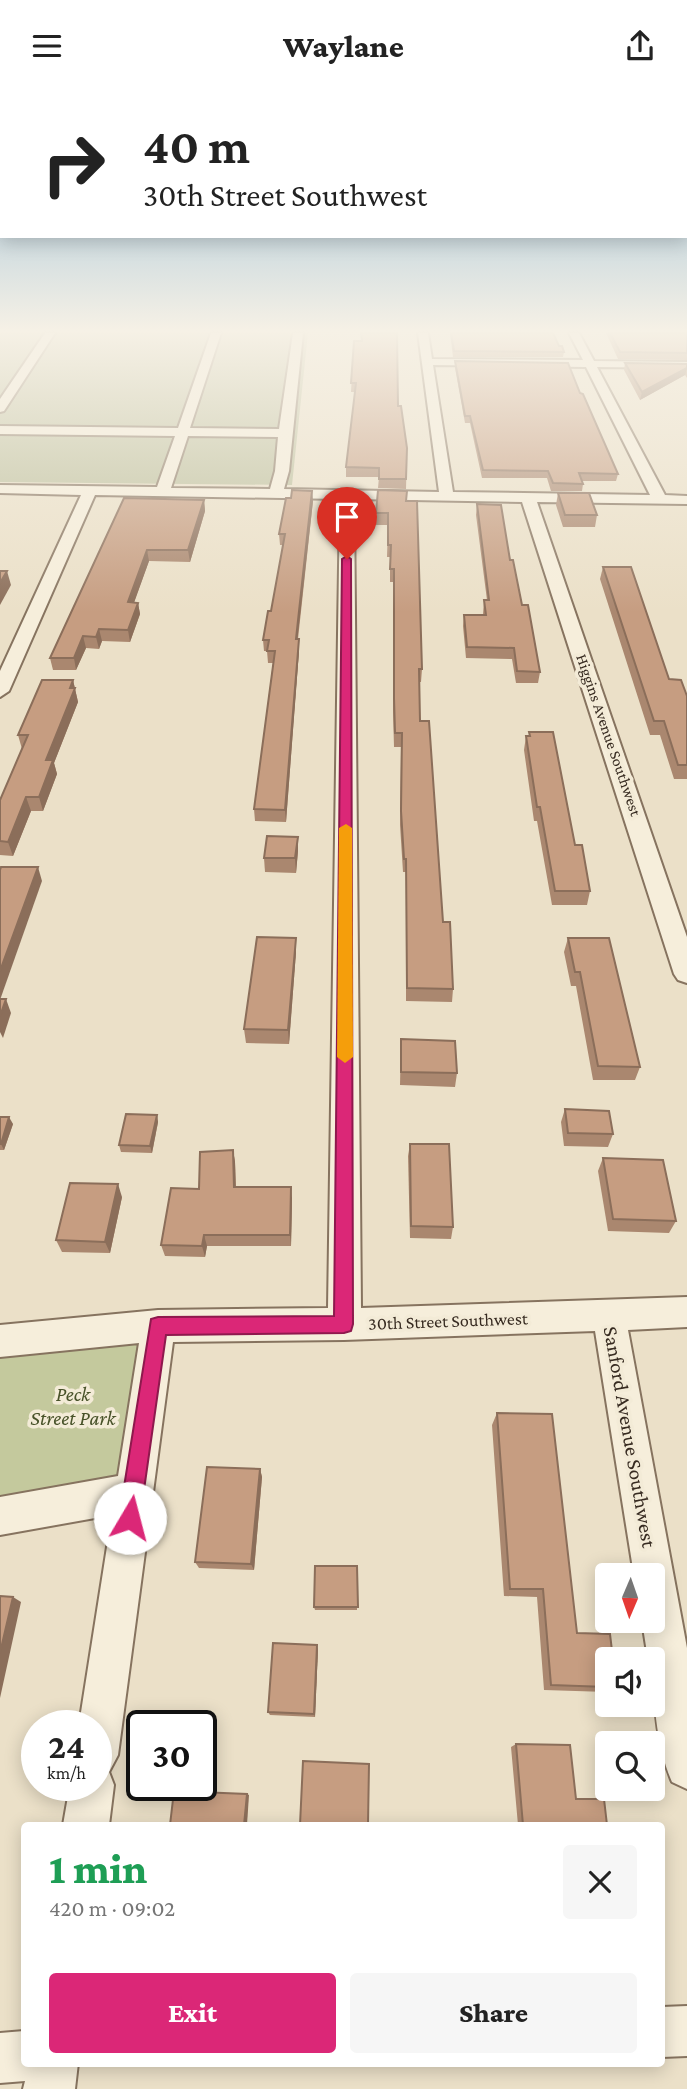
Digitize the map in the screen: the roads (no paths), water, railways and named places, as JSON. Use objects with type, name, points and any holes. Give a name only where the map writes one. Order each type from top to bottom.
[{"type":"street","points":[[163,491],[185,426]]},
{"type":"street","points":[[276,493],[282,471],[286,426]]},
{"type":"street","points":[[437,426],[447,496]]},
{"type":"street","points":[[622,426],[660,499]]},
{"type":"street","points":[[0,430],[285,433]]},
{"type":"street","points":[[0,489],[687,500]]},
{"type":"street","points":[[0,691],[89,491]]},
{"type":"street","points":[[344,1324],[347,494]]},
{"type":"street","name":"Higgins Avenue Southwest","points":[[528,497],[680,928],[687,974]]},
{"type":"street","name":"30th Street Southwest","points":[[0,1341],[158,1326],[344,1324],[687,1312]]},
{"type":"street","name":"Sanford Avenue Southwest","points":[[609,1315],[687,1766]]},
{"type":"street","points":[[102,1710],[158,1326]]},
{"type":"street","points":[[0,1516],[133,1492]]},
{"type":"street","points":[[86,1822],[90,1801]]},
{"type":"street","points":[[665,2032],[687,2031]]},
{"type":"street","points":[[0,2058],[21,2056]]},
{"type":"street","points":[[49,2089],[52,2067]]},
{"type":"park label","name":"Peck Street Park","points":[[73,1406]]}]
